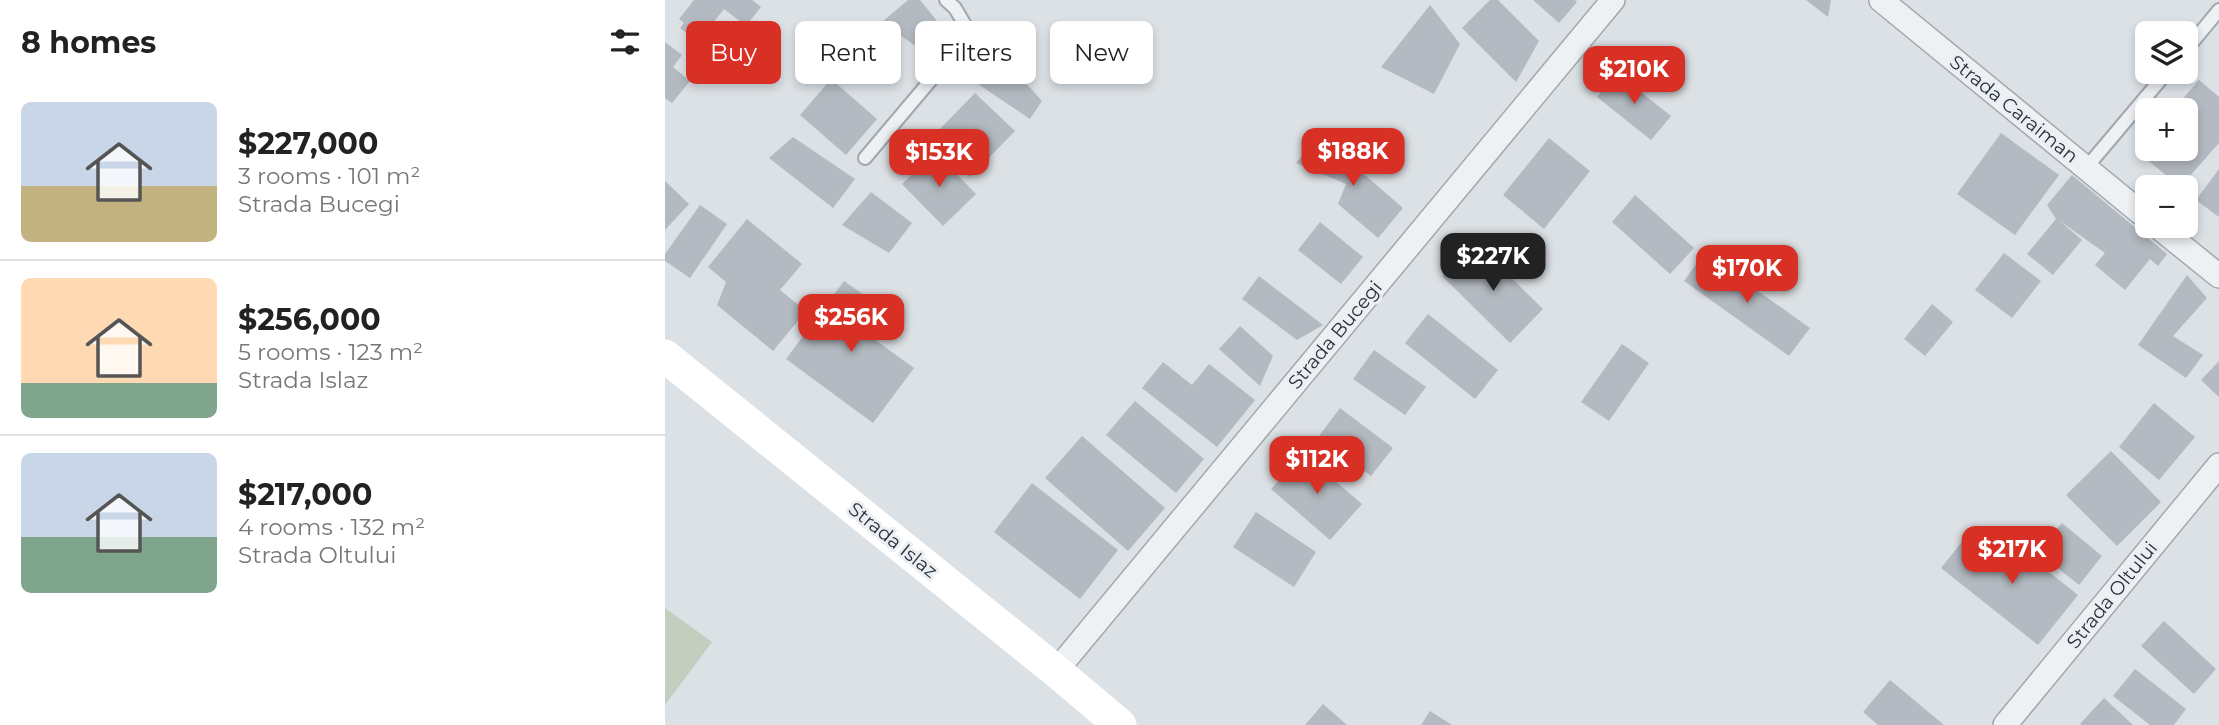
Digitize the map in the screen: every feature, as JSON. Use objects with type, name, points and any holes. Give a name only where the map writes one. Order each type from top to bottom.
[{"type":"main road","name":"Strada Islaz","points":[[665,356],[1120,725]]},
{"type":"street","name":"Strada Bucegi","points":[[1056,671],[1613,0]]},
{"type":"street","name":"Strada Caraiman","points":[[1881,0],[2135,208]]},
{"type":"street","points":[[2172,238],[2219,276]]},
{"type":"street","name":"Strada Oltului","points":[[2005,725],[2219,466]]},
{"type":"lane","points":[[865,158],[962,43],[965,25],[955,8],[946,0]]},
{"type":"lane","points":[[2198,35],[2219,10]]},
{"type":"lane","points":[[2086,168],[2157,84]]},
{"type":"green space","points":[[665,608],[712,642],[665,705]]},
{"type":"building","points":[[694,0],[752,0],[761,7],[750,21],[740,21],[724,9],[715,21],[686,21],[686,33],[680,28],[684,23],[679,19]]},
{"type":"building","points":[[908,0],[920,0],[937,21],[915,21],[915,46],[901,36],[901,21],[883,21]]},
{"type":"building","points":[[1490,0],[1498,0],[1539,41],[1516,82],[1462,28]]},
{"type":"building","points":[[1533,0],[1575,0],[1577,2],[1559,23]]},
{"type":"building","points":[[1806,0],[1831,0],[1828,17]]},
{"type":"building","points":[[1430,5],[1460,44],[1434,94],[1381,67]]},
{"type":"building","points":[[665,42],[682,55],[673,67],[686,78],[688,84],[672,103],[665,98]]},
{"type":"building","points":[[1617,73],[1671,116],[1651,140],[1597,97]]},
{"type":"building","points":[[2198,81],[2219,97],[2219,143],[2191,175],[2166,175],[2149,161],[2198,161],[2198,98],[2183,98]]},
{"type":"building","points":[[827,84],[837,84],[877,119],[846,155],[800,115]]},
{"type":"building","points":[[978,84],[1027,84],[1042,101],[1030,119]]},
{"type":"building","points":[[975,93],[1015,131],[970,177],[931,138]]},
{"type":"building","points":[[2001,133],[2059,175],[2015,235],[1957,194]]},
{"type":"building","points":[[1320,136],[1403,208],[1378,238],[1338,204],[1346,184],[1296,163]]},
{"type":"building","points":[[793,137],[855,179],[833,208],[769,158]]},
{"type":"building","points":[[1549,138],[1590,171],[1544,229],[1503,195]]},
{"type":"building","points":[[935,152],[976,194],[943,226],[902,184]]},
{"type":"building","points":[[2219,169],[2219,217],[2198,201],[2198,197]]},
{"type":"building","points":[[2072,175],[2135,227],[2135,238],[2148,238],[2167,254],[2158,266],[2150,259],[2125,290],[2095,265],[2105,253],[2060,221],[2082,240],[2053,275],[2027,254],[2056,219],[2047,205]]},
{"type":"building","points":[[665,181],[689,204],[665,230]]},
{"type":"building","points":[[871,192],[912,223],[889,253],[842,225]]},
{"type":"building","points":[[1635,195],[1694,248],[1670,274],[1612,222]]},
{"type":"building","points":[[700,205],[727,224],[690,278],[665,261],[665,254]]},
{"type":"building","points":[[747,219],[802,264],[780,290],[806,311],[773,351],[717,305],[726,282],[708,267]]},
{"type":"building","points":[[1320,222],[1363,257],[1341,284],[1298,250]]},
{"type":"building","points":[[1475,242],[1543,309],[1510,343],[1442,276]]},
{"type":"building","points":[[1704,253],[1810,328],[1789,356],[1684,281]]},
{"type":"building","points":[[2004,253],[2041,281],[2012,318],[1975,290]]},
{"type":"building","points":[[2187,275],[2207,298],[2173,336],[2203,355],[2186,378],[2138,345]]},
{"type":"building","points":[[1259,276],[1323,325],[1297,340],[1242,299]]},
{"type":"building","points":[[844,281],[885,310],[867,334],[914,368],[873,423],[786,359]]},
{"type":"building","points":[[1932,304],[1953,322],[1925,356],[1904,339]]},
{"type":"building","points":[[1428,314],[1498,370],[1475,399],[1405,343]]},
{"type":"building","points":[[1240,326],[1273,356],[1260,386],[1219,349]]},
{"type":"building","points":[[1622,344],[1649,363],[1609,421],[1581,402]]},
{"type":"building","points":[[1374,350],[1426,387],[1405,415],[1353,379]]},
{"type":"building","points":[[2219,361],[2219,397],[2201,380]]},
{"type":"building","points":[[1163,362],[1192,385],[1209,364],[1255,400],[1217,447],[1142,388]]},
{"type":"building","points":[[1135,401],[1204,459],[1176,493],[1106,435]]},
{"type":"building","points":[[2154,403],[2195,437],[2159,480],[2119,447]]},
{"type":"building","points":[[1340,408],[1393,448],[1371,476],[1319,436]]},
{"type":"building","points":[[1082,436],[1165,508],[1128,551],[1045,478]]},
{"type":"building","points":[[2111,451],[2161,502],[2117,546],[2066,495]]},
{"type":"building","points":[[1303,453],[1362,504],[1330,540],[1271,489]]},
{"type":"building","points":[[1032,483],[1118,550],[1080,599],[994,532]]},
{"type":"building","points":[[1256,512],[1316,552],[1294,587],[1233,547]]},
{"type":"building","points":[[2062,523],[2102,556],[2079,585],[2038,552]]},
{"type":"building","points":[[1969,533],[2003,559],[2015,545],[2078,595],[2038,645],[1941,568]]},
{"type":"building","points":[[2164,621],[2216,669],[2194,694],[2141,646]]},
{"type":"building","points":[[2135,669],[2186,709],[2174,725],[2150,725],[2113,696]]},
{"type":"building","points":[[1890,680],[1944,725],[1878,725],[1863,712]]},
{"type":"building","points":[[2104,698],[2133,725],[2080,724]]},
{"type":"building","points":[[1323,704],[1347,725],[1305,725]]},
{"type":"building","points":[[1430,711],[1452,725],[1421,725]]}]
